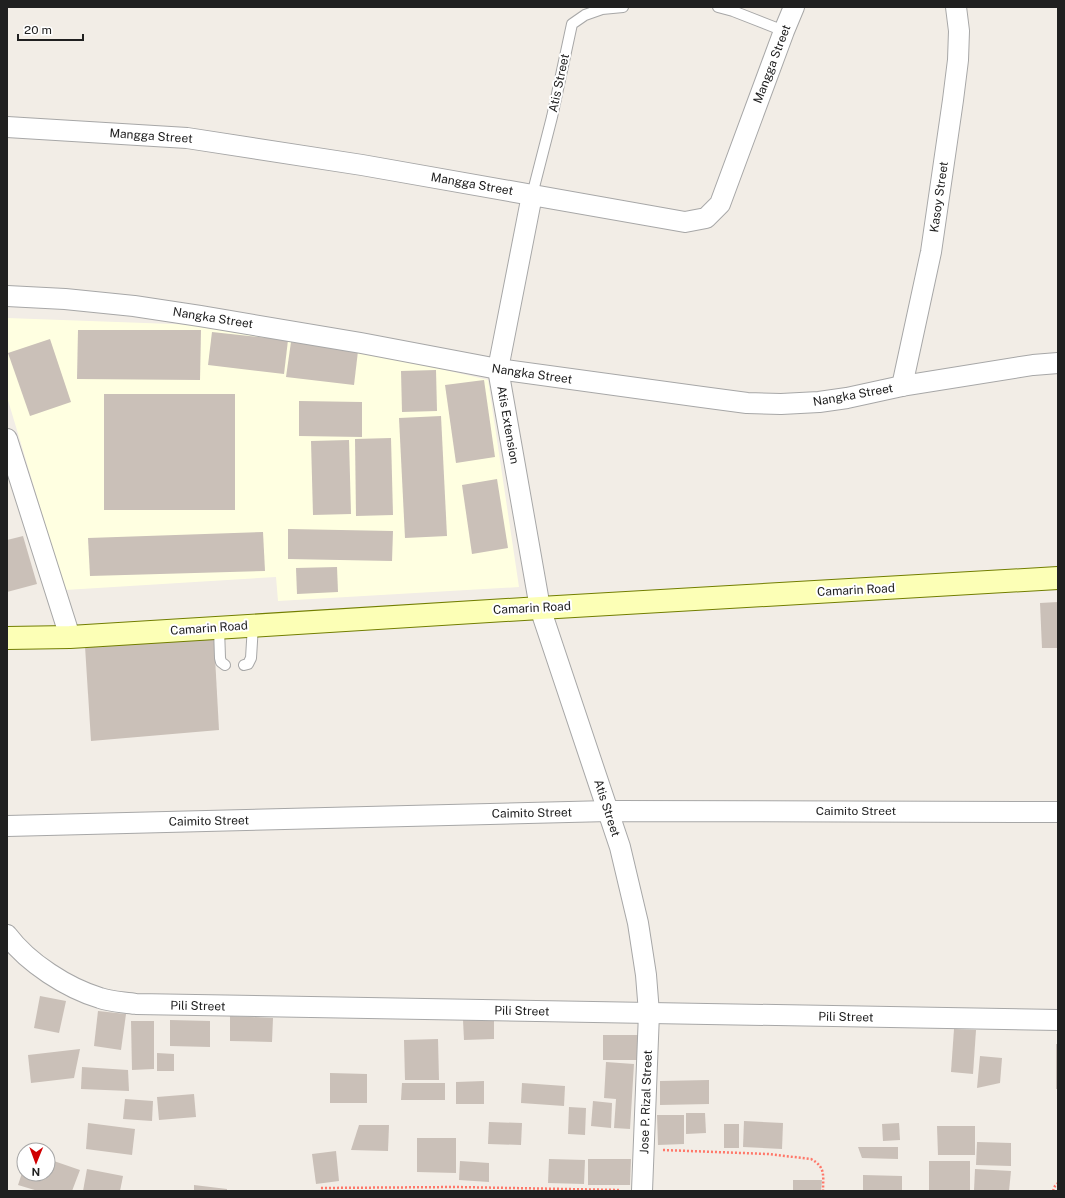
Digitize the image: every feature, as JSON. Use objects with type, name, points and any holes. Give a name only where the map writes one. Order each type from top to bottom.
[{"type":"main road","name":"Camarin Road","points":[[7,638],[70,637],[1058,578]]},
{"type":"street","name":"Mangga Street","points":[[7,127],[187,138],[362,165],[685,222],[706,218],[720,204],[794,7]]},
{"type":"street","name":"Kasoy Street","points":[[902,386],[931,252],[953,100],[958,60],[959,31],[956,7]]},
{"type":"street","name":"Atis Extension","points":[[532,195],[498,369],[540,608]]},
{"type":"street","name":"Nangka Street","points":[[7,296],[65,299],[149,308],[361,343],[498,369],[747,403],[780,404],[819,402],[902,386],[1033,364],[1058,363]]},
{"type":"street","points":[[7,439],[70,637]]},
{"type":"street","name":"Atis Street","points":[[540,608],[609,811],[620,848],[638,923],[646,975],[649,1013]]},
{"type":"street","name":"Caimito Street","points":[[7,826],[609,811],[1058,812]]},
{"type":"street","name":"Pili Street","points":[[7,935],[34,964],[66,984],[100,998],[136,1004],[1058,1020]]},
{"type":"street","name":"Jose P. Rizal Street","points":[[642,1191],[649,1013]]},
{"type":"lane","name":"Atis Street","points":[[532,195],[552,117],[572,24],[586,15],[602,9],[623,7]]},
{"type":"lane","points":[[718,7],[733,11],[784,31]]},
{"type":"lane","points":[[244,665],[248,664],[251,658],[253,625]]},
{"type":"lane","points":[[219,628],[220,658],[221,662],[225,665]]},
{"type":"path","points":[[644,1150],[768,1154],[811,1159],[823,1170],[823,1191]]},
{"type":"path","points":[[1053,1191],[1058,1183]]},
{"type":"path","points":[[321,1188],[456,1187],[642,1191]]},
{"type":"shaded area","points":[[7,318],[200,325],[394,358],[488,380],[519,587],[278,601],[276,577],[65,590],[7,397]]},
{"type":"building","points":[[78,330],[201,330],[200,380],[77,379]]},
{"type":"building","points":[[212,332],[288,340],[284,374],[208,365]]},
{"type":"building","points":[[50,339],[71,402],[30,416],[8,353]]},
{"type":"building","points":[[291,342],[358,351],[354,385],[286,377]]},
{"type":"building","points":[[436,370],[437,411],[402,412],[401,371]]},
{"type":"building","points":[[484,380],[495,457],[456,463],[445,385]]},
{"type":"building","points":[[104,394],[235,394],[235,510],[104,510]]},
{"type":"building","points":[[299,401],[362,402],[362,437],[299,436]]},
{"type":"building","points":[[441,416],[447,536],[405,538],[399,418]]},
{"type":"building","points":[[391,438],[393,515],[356,516],[355,439]]},
{"type":"building","points":[[349,440],[351,514],[313,515],[311,441]]},
{"type":"building","points":[[497,479],[508,548],[472,554],[462,485]]},
{"type":"building","points":[[288,529],[393,531],[392,561],[288,559]]},
{"type":"building","points":[[263,532],[265,571],[90,576],[88,538]]},
{"type":"building","points":[[23,536],[37,584],[7,592],[7,540]]},
{"type":"building","points":[[337,567],[338,592],[297,594],[296,568]]},
{"type":"building","points":[[1058,602],[1058,648],[1042,648],[1040,603]]},
{"type":"building","points":[[214,639],[219,730],[91,741],[85,646]]},
{"type":"building","points":[[40,996],[66,1001],[59,1033],[34,1028]]},
{"type":"building","points":[[98,1011],[126,1014],[121,1050],[94,1046]]},
{"type":"building","points":[[230,1016],[273,1018],[272,1042],[230,1041]]},
{"type":"building","points":[[170,1020],[210,1021],[210,1047],[170,1046]]},
{"type":"building","points":[[463,1020],[494,1020],[494,1039],[464,1040]]},
{"type":"building","points":[[131,1021],[154,1021],[154,1069],[132,1070]]},
{"type":"building","points":[[954,1029],[976,1030],[973,1074],[951,1072]]},
{"type":"building","points":[[603,1035],[639,1035],[638,1060],[603,1060]]},
{"type":"building","points":[[438,1039],[439,1080],[405,1080],[404,1040]]},
{"type":"building","points":[[1056,1044],[1058,1044],[1058,1089],[1056,1089]]},
{"type":"building","points":[[80,1049],[74,1078],[31,1083],[28,1055]]},
{"type":"building","points":[[157,1053],[174,1054],[174,1071],[157,1071]]},
{"type":"building","points":[[980,1056],[1002,1058],[1000,1083],[977,1088]]},
{"type":"building","points":[[606,1062],[634,1064],[630,1129],[614,1128],[616,1099],[604,1098]]},
{"type":"building","points":[[82,1067],[128,1070],[129,1091],[81,1089]]},
{"type":"building","points":[[330,1073],[367,1074],[367,1103],[330,1103]]},
{"type":"building","points":[[709,1080],[709,1104],[660,1105],[660,1081]]},
{"type":"building","points":[[484,1081],[484,1104],[456,1104],[456,1082]]},
{"type":"building","points":[[402,1083],[445,1083],[445,1100],[401,1100]]},
{"type":"building","points":[[522,1083],[565,1086],[564,1106],[521,1103]]},
{"type":"building","points":[[194,1094],[196,1117],[159,1120],[157,1097]]},
{"type":"building","points":[[125,1099],[153,1101],[152,1121],[123,1119]]},
{"type":"building","points":[[593,1101],[612,1103],[611,1128],[591,1126]]},
{"type":"building","points":[[569,1107],[586,1108],[585,1135],[568,1134]]},
{"type":"building","points":[[686,1113],[705,1113],[706,1133],[686,1134]]},
{"type":"building","points":[[657,1115],[684,1115],[684,1144],[658,1145]]},
{"type":"building","points":[[744,1121],[783,1123],[782,1149],[743,1147]]},
{"type":"building","points":[[489,1122],[522,1123],[521,1145],[488,1144]]},
{"type":"building","points":[[88,1123],[135,1129],[132,1155],[86,1149]]},
{"type":"building","points":[[899,1123],[900,1140],[883,1141],[882,1124]]},
{"type":"building","points":[[724,1124],[739,1124],[739,1148],[724,1148]]},
{"type":"building","points":[[359,1125],[389,1125],[388,1151],[351,1150]]},
{"type":"building","points":[[937,1126],[975,1126],[975,1155],[938,1155]]},
{"type":"building","points":[[417,1138],[456,1138],[456,1173],[417,1172]]},
{"type":"building","points":[[977,1142],[1011,1143],[1011,1166],[976,1165]]},
{"type":"building","points":[[858,1147],[898,1147],[898,1159],[862,1158]]},
{"type":"building","points":[[336,1151],[339,1181],[316,1184],[312,1154]]},
{"type":"building","points":[[549,1159],[585,1160],[584,1184],[548,1183]]},
{"type":"building","points":[[588,1159],[631,1159],[630,1185],[588,1185]]},
{"type":"building","points":[[460,1161],[489,1163],[489,1182],[459,1180]]},
{"type":"building","points":[[929,1161],[970,1161],[970,1191],[929,1191]]},
{"type":"building","points":[[56,1162],[80,1170],[72,1191],[38,1191],[18,1185],[19,1182],[56,1182]]},
{"type":"building","points":[[87,1169],[123,1176],[120,1191],[83,1191]]},
{"type":"building","points":[[975,1169],[1011,1171],[1009,1191],[974,1191]]},
{"type":"building","points":[[863,1175],[902,1176],[902,1191],[863,1191]]},
{"type":"building","points":[[793,1180],[822,1180],[821,1191],[793,1191]]},
{"type":"building","points":[[194,1185],[227,1189],[227,1191],[194,1191]]}]
